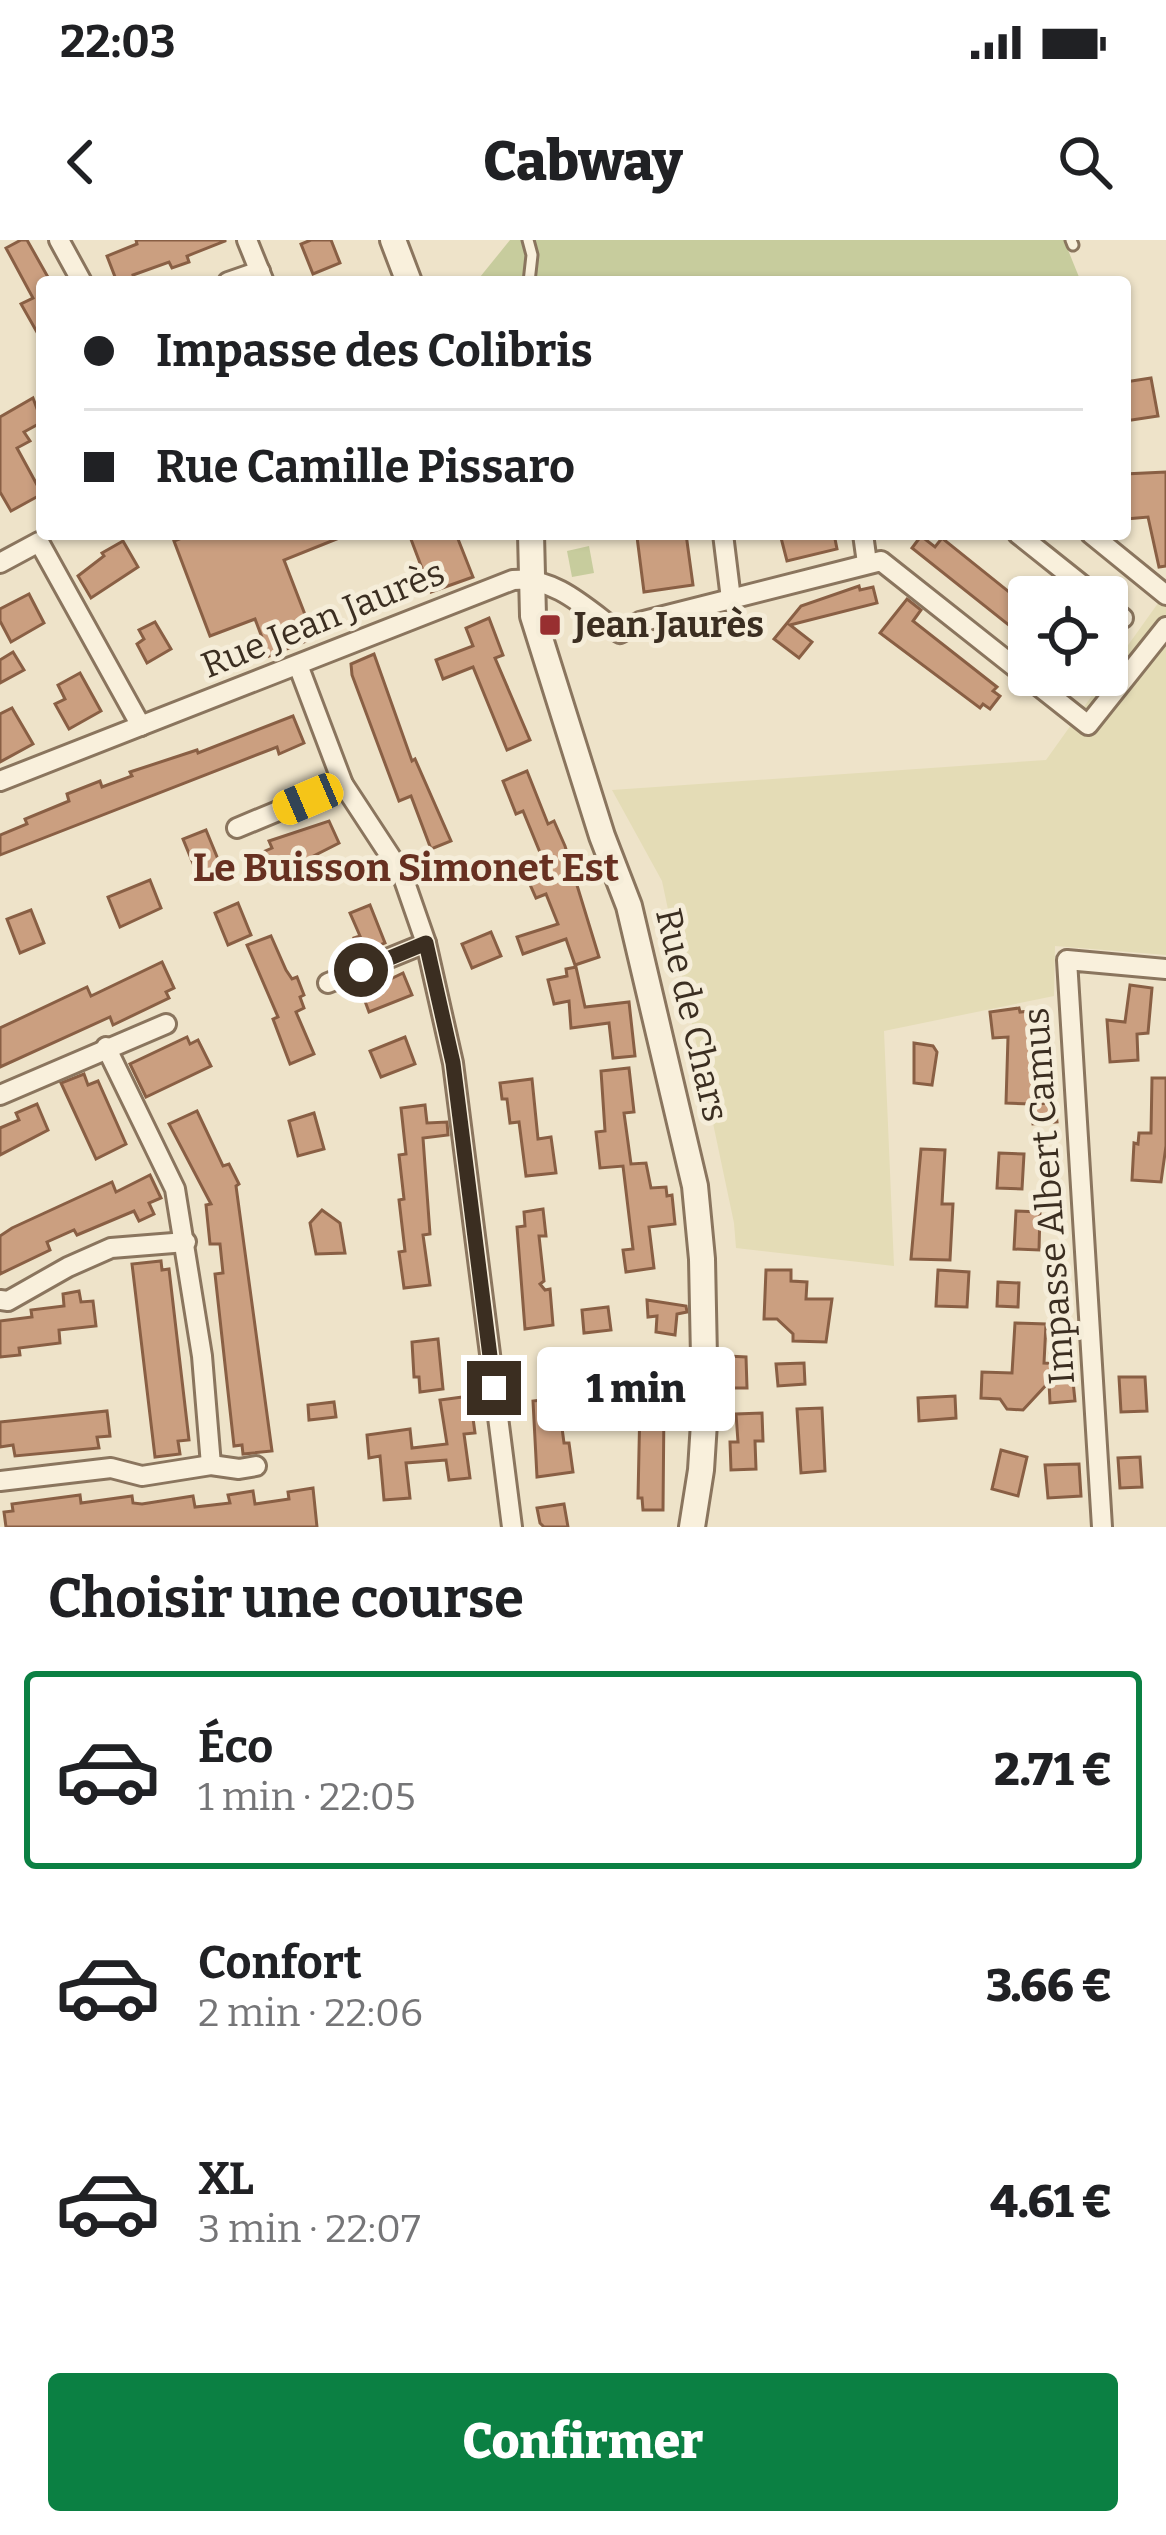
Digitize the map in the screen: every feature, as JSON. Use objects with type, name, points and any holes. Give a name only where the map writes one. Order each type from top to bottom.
[{"type":"street","points":[[59,240],[79,276]]},
{"type":"street","points":[[247,240],[261,276]]},
{"type":"street","points":[[393,240],[407,276]]},
{"type":"street","points":[[0,563],[42,540]]},
{"type":"street","points":[[47,540],[141,726]]},
{"type":"street","name":"Rue de Chars","points":[[531,540],[533,616],[602,836],[629,906],[695,1186],[702,1259],[705,1407],[692,1527]]},
{"type":"street","points":[[724,540],[731,599]]},
{"type":"street","points":[[864,540],[867,563]]},
{"type":"street","points":[[1026,540],[1071,576]]},
{"type":"street","points":[[1098,540],[1166,595]]},
{"type":"street","points":[[530,578],[576,600],[620,634],[640,622],[881,561],[1088,725],[1166,627]]},
{"type":"street","name":"Rue Jean Jaurès","points":[[0,781],[498,585],[530,578]]},
{"type":"street","points":[[298,665],[343,784],[402,874],[426,943],[453,1063],[512,1527]]},
{"type":"street","points":[[237,828],[343,784]]},
{"type":"street","points":[[328,982],[426,943]]},
{"type":"street","name":"Impasse Albert Camus","points":[[1102,1527],[1067,960],[1166,970]]},
{"type":"street","points":[[0,1095],[166,1024]]},
{"type":"street","points":[[106,1047],[175,1189],[186,1242],[211,1466]]},
{"type":"street","points":[[0,1300],[8,1301],[111,1248],[186,1242]]},
{"type":"street","points":[[0,1480],[111,1468],[142,1476],[211,1466],[256,1466]]},
{"type":"lane","points":[[528,240],[530,276]]},
{"type":"shaded area","points":[[1166,592],[1166,955],[1055,946],[1054,996],[884,1031],[894,1266],[736,1248],[662,881],[612,790],[1046,760],[1092,696],[1128,696],[1128,645]]},
{"type":"green space","points":[[510,240],[1064,240],[1079,276],[481,276]]},
{"type":"green space","points":[[589,546],[594,573],[572,577],[567,551]]},
{"type":"building","points":[[27,240],[47,276],[36,276],[36,330],[21,304],[33,298],[6,248]]},
{"type":"building","points":[[136,240],[225,240],[187,256],[189,262],[172,268],[169,262],[133,276],[115,276],[107,256],[137,244]]},
{"type":"building","points":[[331,240],[340,263],[313,274],[301,244]]},
{"type":"building","points":[[1151,378],[1158,416],[1131,420],[1131,381]]},
{"type":"building","points":[[33,398],[36,425],[24,432],[30,441],[17,448],[36,483],[36,497],[11,511],[0,492],[0,417]]},
{"type":"building","points":[[1166,472],[1166,566],[1159,567],[1148,517],[1131,518],[1131,474]]},
{"type":"building","points":[[334,540],[284,560],[314,638],[269,656],[255,619],[210,636],[174,541]]},
{"type":"building","points":[[411,540],[458,540],[473,577],[431,592]]},
{"type":"building","points":[[637,540],[687,540],[693,585],[644,592]]},
{"type":"building","points":[[782,540],[835,540],[837,549],[787,561]]},
{"type":"building","points":[[918,540],[935,547],[944,540],[1008,591],[1008,624],[912,548]]},
{"type":"building","points":[[123,541],[138,567],[91,598],[78,576]]},
{"type":"building","points":[[859,586],[860,590],[873,587],[877,603],[790,625],[812,642],[799,658],[774,639],[801,606]]},
{"type":"building","points":[[29,594],[44,623],[11,642],[0,621],[0,609]]},
{"type":"building","points":[[907,599],[921,610],[913,621],[997,687],[993,691],[1000,696],[990,709],[983,704],[980,708],[880,633]]},
{"type":"building","points":[[489,618],[503,655],[495,658],[530,740],[507,750],[473,667],[443,679],[436,660],[473,646],[466,628]]},
{"type":"building","points":[[155,622],[171,649],[147,663],[137,644],[144,639],[139,630]]},
{"type":"building","points":[[13,652],[24,670],[0,683],[0,660]]},
{"type":"building","points":[[374,654],[412,761],[415,759],[451,841],[431,849],[411,796],[399,801],[352,675],[351,664]]},
{"type":"building","points":[[80,673],[101,711],[69,729],[55,704],[65,699],[58,685]]},
{"type":"building","points":[[12,708],[33,744],[0,762],[0,714]]},
{"type":"building","points":[[293,716],[304,743],[279,754],[277,747],[0,855],[0,835],[69,801],[67,794],[100,781],[102,787],[132,776],[130,772],[198,753]]},
{"type":"building","points":[[527,771],[548,824],[554,821],[565,846],[599,957],[575,965],[566,939],[523,954],[517,937],[558,924],[546,894],[536,898],[528,880],[548,872],[523,811],[516,814],[503,781]]},
{"type":"building","points":[[329,821],[339,843],[266,880],[256,855],[272,848],[269,841]]},
{"type":"building","points":[[206,830],[222,869],[199,878],[183,839]]},
{"type":"building","points":[[150,880],[161,908],[120,927],[108,897]]},
{"type":"building","points":[[238,903],[251,935],[228,945],[215,913]]},
{"type":"building","points":[[370,905],[385,943],[360,953],[354,938],[360,936],[350,913]]},
{"type":"building","points":[[31,910],[44,943],[20,953],[7,919]]},
{"type":"building","points":[[491,932],[501,956],[472,968],[462,944]]},
{"type":"building","points":[[271,936],[304,995],[300,997],[304,1008],[296,1012],[314,1054],[290,1064],[273,1019],[278,1017],[247,945]]},
{"type":"building","points":[[162,962],[174,988],[166,992],[169,998],[113,1025],[110,1017],[0,1067],[0,1028],[87,987],[91,996]]},
{"type":"building","points":[[576,967],[585,1007],[629,1002],[635,1056],[613,1058],[609,1023],[571,1028],[569,1001],[554,1004],[548,980],[567,976],[566,969]]},
{"type":"building","points":[[403,973],[412,995],[369,1012],[362,993]]},
{"type":"building","points":[[1130,985],[1152,988],[1148,1033],[1137,1034],[1138,1060],[1110,1062],[1107,1020],[1125,1022]]},
{"type":"building","points":[[1019,1008],[1020,1012],[1039,1010],[1041,1045],[1036,1046],[1033,1104],[1055,1103],[1057,1122],[1033,1124],[1031,1104],[1006,1103],[1008,1037],[993,1038],[990,1012]]},
{"type":"building","points":[[187,1037],[190,1044],[198,1040],[211,1066],[146,1097],[130,1064]]},
{"type":"building","points":[[405,1037],[415,1064],[381,1077],[370,1051]]},
{"type":"building","points":[[914,1043],[933,1046],[937,1052],[932,1085],[914,1083]]},
{"type":"building","points":[[629,1068],[634,1112],[624,1113],[631,1164],[646,1163],[651,1188],[666,1187],[667,1196],[672,1195],[675,1224],[649,1227],[654,1268],[626,1272],[623,1250],[633,1249],[623,1166],[600,1168],[596,1132],[605,1131],[601,1071]]},
{"type":"building","points":[[84,1074],[88,1085],[98,1081],[126,1144],[96,1159],[61,1083]]},
{"type":"building","points":[[1152,1078],[1166,1078],[1161,1182],[1132,1180],[1134,1143],[1138,1144],[1139,1133],[1151,1133]]},
{"type":"building","points":[[532,1079],[538,1139],[551,1137],[556,1173],[526,1176],[519,1122],[510,1123],[500,1083]]},
{"type":"building","points":[[37,1104],[48,1130],[0,1155],[0,1128],[19,1120],[16,1113]]},
{"type":"building","points":[[425,1105],[427,1123],[447,1122],[448,1135],[423,1138],[430,1234],[423,1235],[430,1285],[404,1288],[399,1252],[405,1251],[399,1200],[404,1199],[399,1155],[406,1154],[401,1108]]},
{"type":"building","points":[[197,1111],[223,1166],[229,1164],[239,1184],[272,1451],[243,1454],[242,1445],[234,1446],[215,1274],[223,1273],[220,1244],[210,1244],[206,1205],[211,1204],[169,1124]]},
{"type":"building","points":[[314,1113],[324,1149],[298,1156],[289,1121]]},
{"type":"building","points":[[921,1149],[945,1150],[942,1204],[953,1204],[950,1260],[911,1259]]},
{"type":"building","points":[[999,1153],[1024,1154],[1022,1189],[997,1188]]},
{"type":"building","points":[[150,1175],[161,1198],[149,1203],[154,1214],[139,1221],[134,1211],[77,1235],[74,1230],[47,1242],[50,1250],[0,1274],[0,1236],[12,1228],[112,1182],[116,1192]]},
{"type":"building","points":[[543,1209],[546,1236],[539,1236],[544,1281],[540,1284],[550,1289],[553,1325],[525,1329],[517,1227],[525,1226],[524,1212]]},
{"type":"building","points":[[322,1210],[340,1223],[345,1253],[316,1254],[310,1223]]},
{"type":"building","points":[[1016,1211],[1040,1212],[1039,1250],[1014,1249]]},
{"type":"building","points":[[161,1261],[162,1270],[169,1269],[189,1440],[178,1441],[180,1454],[155,1457],[132,1264]]},
{"type":"building","points":[[766,1270],[791,1270],[791,1281],[807,1282],[806,1299],[832,1299],[826,1342],[793,1341],[793,1334],[777,1319],[764,1319]]},
{"type":"building","points":[[938,1270],[969,1272],[967,1307],[936,1306]]},
{"type":"building","points":[[998,1282],[1019,1283],[1018,1307],[997,1306]]},
{"type":"building","points":[[79,1291],[81,1302],[93,1301],[96,1326],[59,1330],[60,1343],[19,1348],[20,1355],[0,1357],[0,1321],[32,1317],[31,1310],[64,1306],[63,1294]]},
{"type":"building","points":[[647,1300],[686,1306],[687,1312],[677,1314],[675,1335],[656,1332],[657,1316],[648,1317]]},
{"type":"building","points":[[608,1307],[611,1330],[584,1333],[582,1310]]},
{"type":"building","points":[[1015,1323],[1046,1324],[1044,1363],[1066,1364],[1050,1381],[1073,1381],[1075,1401],[1050,1403],[1049,1382],[1023,1410],[1007,1409],[1000,1399],[981,1398],[982,1372],[1012,1373]]},
{"type":"building","points":[[438,1339],[443,1389],[420,1392],[412,1342]]},
{"type":"building","points":[[727,1356],[746,1357],[747,1388],[727,1388]]},
{"type":"building","points":[[804,1363],[805,1384],[778,1386],[776,1364]]},
{"type":"building","points":[[1119,1377],[1145,1377],[1147,1411],[1121,1412]]},
{"type":"building","points":[[470,1396],[475,1433],[464,1434],[470,1478],[449,1480],[446,1460],[406,1463],[410,1498],[384,1500],[380,1456],[369,1458],[367,1435],[410,1429],[412,1448],[447,1444],[440,1400]]},
{"type":"building","points":[[955,1396],[956,1418],[919,1421],[918,1398]]},
{"type":"building","points":[[558,1398],[573,1472],[537,1477],[533,1401]]},
{"type":"building","points":[[334,1402],[336,1417],[309,1420],[308,1405]]},
{"type":"building","points":[[640,1403],[664,1404],[663,1510],[643,1510],[642,1498],[638,1498]]},
{"type":"building","points":[[822,1408],[825,1471],[801,1473],[797,1409]]},
{"type":"building","points":[[107,1411],[110,1436],[97,1437],[99,1448],[15,1456],[13,1445],[0,1447],[0,1422]]},
{"type":"building","points":[[762,1413],[763,1441],[755,1441],[756,1469],[731,1470],[730,1442],[738,1442],[736,1414]]},
{"type":"building","points":[[1001,1450],[1027,1457],[1018,1496],[992,1489]]},
{"type":"building","points":[[1140,1457],[1142,1487],[1120,1488],[1118,1458]]},
{"type":"building","points":[[1079,1464],[1081,1496],[1048,1498],[1045,1465]]},
{"type":"building","points":[[313,1488],[317,1527],[6,1527],[4,1512],[13,1511],[12,1504],[80,1495],[81,1503],[132,1496],[133,1503],[142,1504],[193,1496],[195,1507],[230,1503],[228,1495],[253,1491],[255,1504],[289,1499],[288,1492]]},
{"type":"building","points":[[564,1504],[568,1527],[540,1523],[537,1508]]},
{"type":"place","name":"Jean Jaurès","points":[[550,625]]},
{"type":"district","name":"Le Buisson Simonet Est","points":[[406,868]]},
{"type":"route","points":[[361,970],[426,943],[453,1063],[494,1388]]}]
